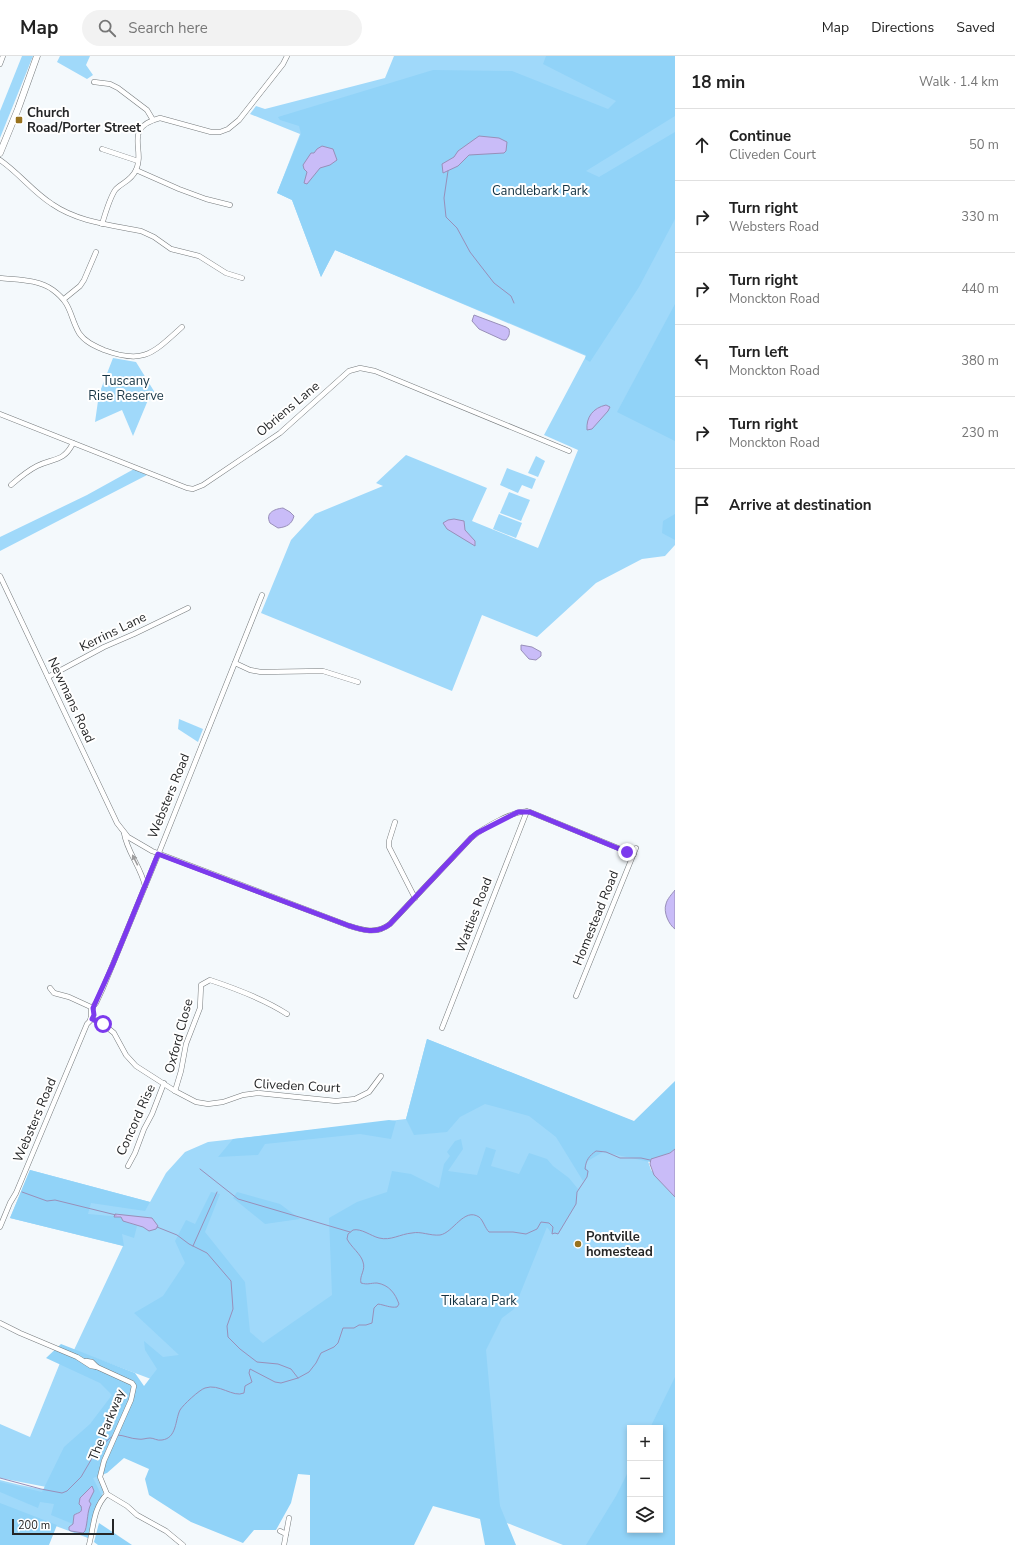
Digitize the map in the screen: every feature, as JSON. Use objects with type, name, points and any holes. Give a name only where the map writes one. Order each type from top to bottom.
[{"type":"main road","points":[[0,153],[1,143],[37,56]]},
{"type":"street","points":[[0,64],[3,56]]},
{"type":"street","points":[[102,224],[114,192],[131,178],[136,170],[138,161],[137,140],[144,126],[153,120],[160,118],[211,132],[220,132],[228,129],[239,120],[283,64],[287,56]]},
{"type":"street","points":[[94,82],[110,84],[118,88],[147,110],[153,120]]},
{"type":"street","points":[[102,149],[138,161]]},
{"type":"street","points":[[0,160],[52,205],[80,218],[102,224],[141,231],[171,249],[199,256],[226,273],[242,278]]},
{"type":"street","points":[[136,170],[179,190],[230,205]]},
{"type":"street","points":[[64,299],[80,286],[96,252]]},
{"type":"street","points":[[0,278],[36,282],[52,289],[64,299],[80,334],[95,346],[109,352],[130,357],[145,356],[157,349],[182,327]]},
{"type":"street","name":"Obriens Lane","points":[[0,414],[187,488],[198,488],[280,433],[345,374],[351,370],[360,368],[367,369],[409,384],[569,451]]},
{"type":"street","points":[[11,485],[32,469],[65,456],[73,444]]},
{"type":"street","name":"Newmans Road","points":[[0,576],[115,819],[124,833],[127,844],[143,876],[145,886]]},
{"type":"street","name":"Websters Road","points":[[0,1227],[91,1019],[93,1007],[113,964],[150,875],[262,595]]},
{"type":"street","name":"Kerrins Lane","points":[[48,677],[104,647],[188,608]]},
{"type":"street","points":[[235,664],[250,670],[261,672],[327,672],[358,682]]},
{"type":"street","points":[[527,811],[634,854]]},
{"type":"street","name":"Newmans Road","points":[[124,833],[140,845],[158,854],[366,931],[376,931],[386,927],[477,833],[518,812],[527,811]]},
{"type":"street","name":"Watties Road","points":[[442,1028],[527,811]]},
{"type":"street","points":[[395,822],[389,841],[389,847],[415,898]]},
{"type":"street","name":"Homestead Road","points":[[576,996],[636,848]]},
{"type":"street","points":[[143,876],[147,877],[150,875]]},
{"type":"street","name":"Oxford Close","points":[[175,1091],[185,1057],[186,1044],[200,1008],[201,985],[204,982],[210,980],[235,989],[266,1001],[288,1014]]},
{"type":"street","points":[[50,988],[54,993],[69,997],[93,1007]]},
{"type":"street","name":"Cliveden Court","points":[[91,1019],[103,1024],[114,1033],[126,1055],[136,1066],[175,1091],[196,1102],[208,1104],[223,1102],[243,1095],[258,1093],[336,1101],[355,1099],[369,1092],[381,1076]]},
{"type":"street","name":"Concord Rise","points":[[128,1166],[152,1114],[164,1083]]},
{"type":"street","name":"The Parkway","points":[[0,1323],[15,1330],[22,1330],[25,1334],[86,1361],[92,1366],[132,1382],[134,1386],[131,1400],[104,1461],[100,1476],[107,1494]]},
{"type":"street","points":[[89,1545],[96,1510],[100,1500],[107,1494],[127,1506],[137,1515],[166,1531],[183,1545]]},
{"type":"street","points":[[284,1545],[288,1518]]},
{"type":"street","points":[[280,1531],[286,1534]]},
{"type":"green space","points":[[22,56],[33,56],[0,138],[0,111]]},
{"type":"green space","points":[[60,56],[90,56],[86,65],[93,75],[87,79],[57,62]]},
{"type":"green space","name":"Candlebark Park","points":[[394,56],[675,56],[675,545],[665,556],[642,559],[596,583],[537,637],[482,615],[452,691],[261,613],[291,540],[315,514],[383,486],[376,483],[406,455],[487,488],[472,521],[538,548],[578,450],[544,435],[586,356],[335,250],[321,277],[292,200],[277,193],[300,134],[250,114],[256,106],[265,109],[385,78]]},
{"type":"green space","points":[[546,56],[675,56],[675,116],[586,171],[599,177],[675,132],[675,219],[639,287],[590,362],[585,359],[586,355],[335,250],[321,277],[292,200],[277,193],[301,134],[299,126],[280,120],[278,117],[433,70],[512,71],[608,109],[616,101],[543,64]]},
{"type":"green space","points":[[675,304],[675,441],[617,412]]},
{"type":"green space","name":"Tuscany Rise Reserve","points":[[113,358],[136,362],[157,396],[148,400],[133,436],[122,410],[95,422],[99,394]]},
{"type":"green space","points":[[536,456],[545,461],[538,477],[528,473]]},
{"type":"green space","points":[[507,468],[536,479],[532,489],[522,485],[518,493],[500,485]]},
{"type":"green space","points":[[134,469],[147,475],[0,551],[0,537],[87,495]]},
{"type":"green space","points":[[509,492],[530,500],[521,521],[500,513]]},
{"type":"green space","points":[[499,514],[522,523],[516,538],[493,529]]},
{"type":"green space","points":[[675,514],[675,540],[662,533],[663,521]]},
{"type":"green space","points":[[179,719],[203,729],[198,742],[178,729]]},
{"type":"green space","name":"Tikalara Park","points":[[427,1039],[635,1122],[651,1170],[675,1197],[675,1545],[563,1545],[314,1447],[188,1393],[74,1350],[123,1246],[10,1218],[30,1170],[150,1202],[166,1173],[185,1152],[208,1142],[406,1119]]},
{"type":"green space","points":[[427,1039],[634,1121],[675,1081],[675,1149],[670,1153],[650,1162],[603,1152],[586,1162],[586,1168],[589,1171],[587,1177],[583,1181],[556,1137],[529,1116],[485,1104],[460,1117],[447,1132],[414,1135],[406,1119]]},
{"type":"green space","points":[[389,1120],[396,1121],[391,1139],[360,1134],[265,1144],[258,1155],[218,1157],[233,1139]]},
{"type":"green space","points":[[461,1139],[463,1149],[448,1171],[477,1175],[486,1147],[496,1150],[491,1166],[519,1174],[529,1153],[547,1159],[553,1166],[569,1178],[578,1189],[576,1204],[558,1234],[552,1234],[547,1227],[514,1309],[502,1318],[486,1350],[500,1506],[516,1545],[485,1545],[480,1519],[433,1506],[414,1545],[310,1545],[310,1475],[298,1474],[291,1503],[276,1530],[254,1530],[243,1543],[191,1522],[149,1495],[145,1479],[149,1469],[124,1458],[107,1473],[93,1478],[102,1496],[88,1538],[80,1533],[85,1531],[86,1527],[90,1497],[86,1492],[80,1498],[79,1504],[81,1506],[81,1510],[74,1515],[73,1524],[51,1515],[54,1504],[40,1502],[38,1508],[0,1492],[0,1482],[42,1492],[64,1447],[90,1424],[112,1395],[100,1383],[46,1358],[61,1344],[135,1373],[144,1386],[157,1369],[145,1350],[144,1341],[163,1357],[179,1355],[134,1313],[163,1296],[185,1263],[175,1241],[186,1220],[195,1224],[211,1192],[220,1194],[205,1232],[245,1282],[250,1332],[263,1343],[332,1295],[329,1218],[357,1202],[387,1192],[392,1171],[411,1174],[439,1188],[444,1164],[450,1156],[447,1152],[455,1141]]},
{"type":"green space","points":[[30,1170],[150,1202],[145,1211],[91,1203],[88,1214],[122,1217],[123,1221],[137,1226],[134,1238],[122,1234],[124,1246],[10,1218]]},
{"type":"green space","points":[[237,1192],[280,1204],[300,1219],[265,1224],[233,1198]]},
{"type":"green space","points":[[62,1358],[120,1385],[67,1491],[0,1478],[0,1424],[30,1437]]},
{"type":"green space","points":[[675,1377],[675,1545],[586,1545],[616,1496],[627,1474],[627,1533],[663,1533],[663,1425],[651,1425]]},
{"type":"green space","points":[[99,1473],[104,1491],[92,1517],[88,1538],[53,1525],[0,1517],[0,1480],[66,1494]]},
{"type":"green space","points":[[0,1503],[57,1525],[49,1545],[0,1545]]},
{"type":"green space","points":[[99,1523],[132,1545],[98,1545],[94,1542]]},
{"type":"shaded area","points":[[479,136],[499,138],[507,142],[506,151],[504,153],[469,155],[458,166],[443,173],[442,164],[454,157],[458,151]]},
{"type":"shaded area","points":[[322,146],[333,149],[337,160],[330,165],[320,168],[307,184],[304,183],[307,172],[303,165],[311,153],[314,153]]},
{"type":"shaded area","points":[[474,315],[509,329],[509,335],[506,340],[479,329],[472,321]]},
{"type":"shaded area","points":[[606,405],[610,407],[608,411],[592,429],[587,430],[589,417],[591,414],[597,408]]},
{"type":"shaded area","points":[[283,508],[294,516],[289,525],[278,528],[270,523],[269,517],[271,512],[276,509]]},
{"type":"shaded area","points":[[454,519],[464,521],[465,530],[475,541],[475,546],[447,529],[443,523]]},
{"type":"shaded area","points":[[521,645],[532,647],[541,652],[541,656],[536,660],[529,659],[521,650]]},
{"type":"shaded area","points":[[675,890],[675,929],[667,918],[665,907],[667,900]]},
{"type":"shaded area","points":[[675,1149],[675,1197],[654,1175],[650,1164],[651,1159],[670,1153]]},
{"type":"shaded area","points":[[115,1214],[152,1218],[158,1226],[156,1229],[149,1231],[143,1227],[123,1221],[121,1217],[114,1217]]},
{"type":"shaded area","points":[[92,1486],[94,1491],[89,1501],[91,1504],[85,1531],[83,1533],[71,1531],[69,1530],[69,1527],[73,1524],[74,1515],[81,1510],[81,1506],[79,1504],[80,1498]]},
{"type":"waterway","points":[[448,171],[444,198],[446,217],[457,228],[470,252],[494,283],[511,296],[514,303]]},
{"type":"waterway","points":[[117,1435],[140,1439],[167,1439],[175,1428],[180,1410],[202,1389],[215,1387],[235,1394],[244,1393],[245,1386],[252,1382],[249,1373],[250,1369],[275,1382],[281,1383],[298,1378],[309,1372],[321,1353],[334,1347],[338,1343],[343,1328],[354,1328],[359,1325],[372,1323],[374,1308],[378,1304],[397,1307],[399,1304],[393,1293],[388,1288],[377,1283],[361,1283],[364,1265],[360,1256],[347,1239],[348,1234],[353,1230],[366,1232],[383,1239],[415,1233],[440,1235],[445,1233],[468,1215],[474,1215],[480,1218],[489,1232],[513,1232],[526,1234],[537,1229],[541,1222],[549,1223],[553,1227],[552,1234],[558,1234],[576,1204],[577,1192],[587,1177],[588,1171],[585,1169],[588,1158],[596,1151],[606,1152],[620,1158],[641,1158],[650,1160]]},
{"type":"waterway","points":[[200,1169],[238,1199],[350,1232]]},
{"type":"waterway","points":[[22,1192],[47,1201],[55,1200],[116,1215]]},
{"type":"waterway","points":[[193,1246],[217,1192]]},
{"type":"waterway","points":[[157,1227],[177,1235],[189,1244],[207,1253],[231,1281],[233,1309],[227,1326],[228,1337],[240,1349],[257,1362],[278,1364],[291,1369],[298,1378]]},
{"type":"waterway","points":[[0,1478],[62,1493],[67,1491],[81,1477],[98,1448],[114,1435]]},
{"type":"place","name":"Church Road/Porter Street","points":[[19,120]]},
{"type":"place","name":"Pontville homestead","points":[[578,1244]]},
{"type":"route","points":[[103,1024],[92,1019],[94,1017],[93,1008],[103,988],[158,854],[347,925],[366,931],[376,931],[390,924],[471,838],[477,833],[518,812],[530,812],[627,852]]}]
